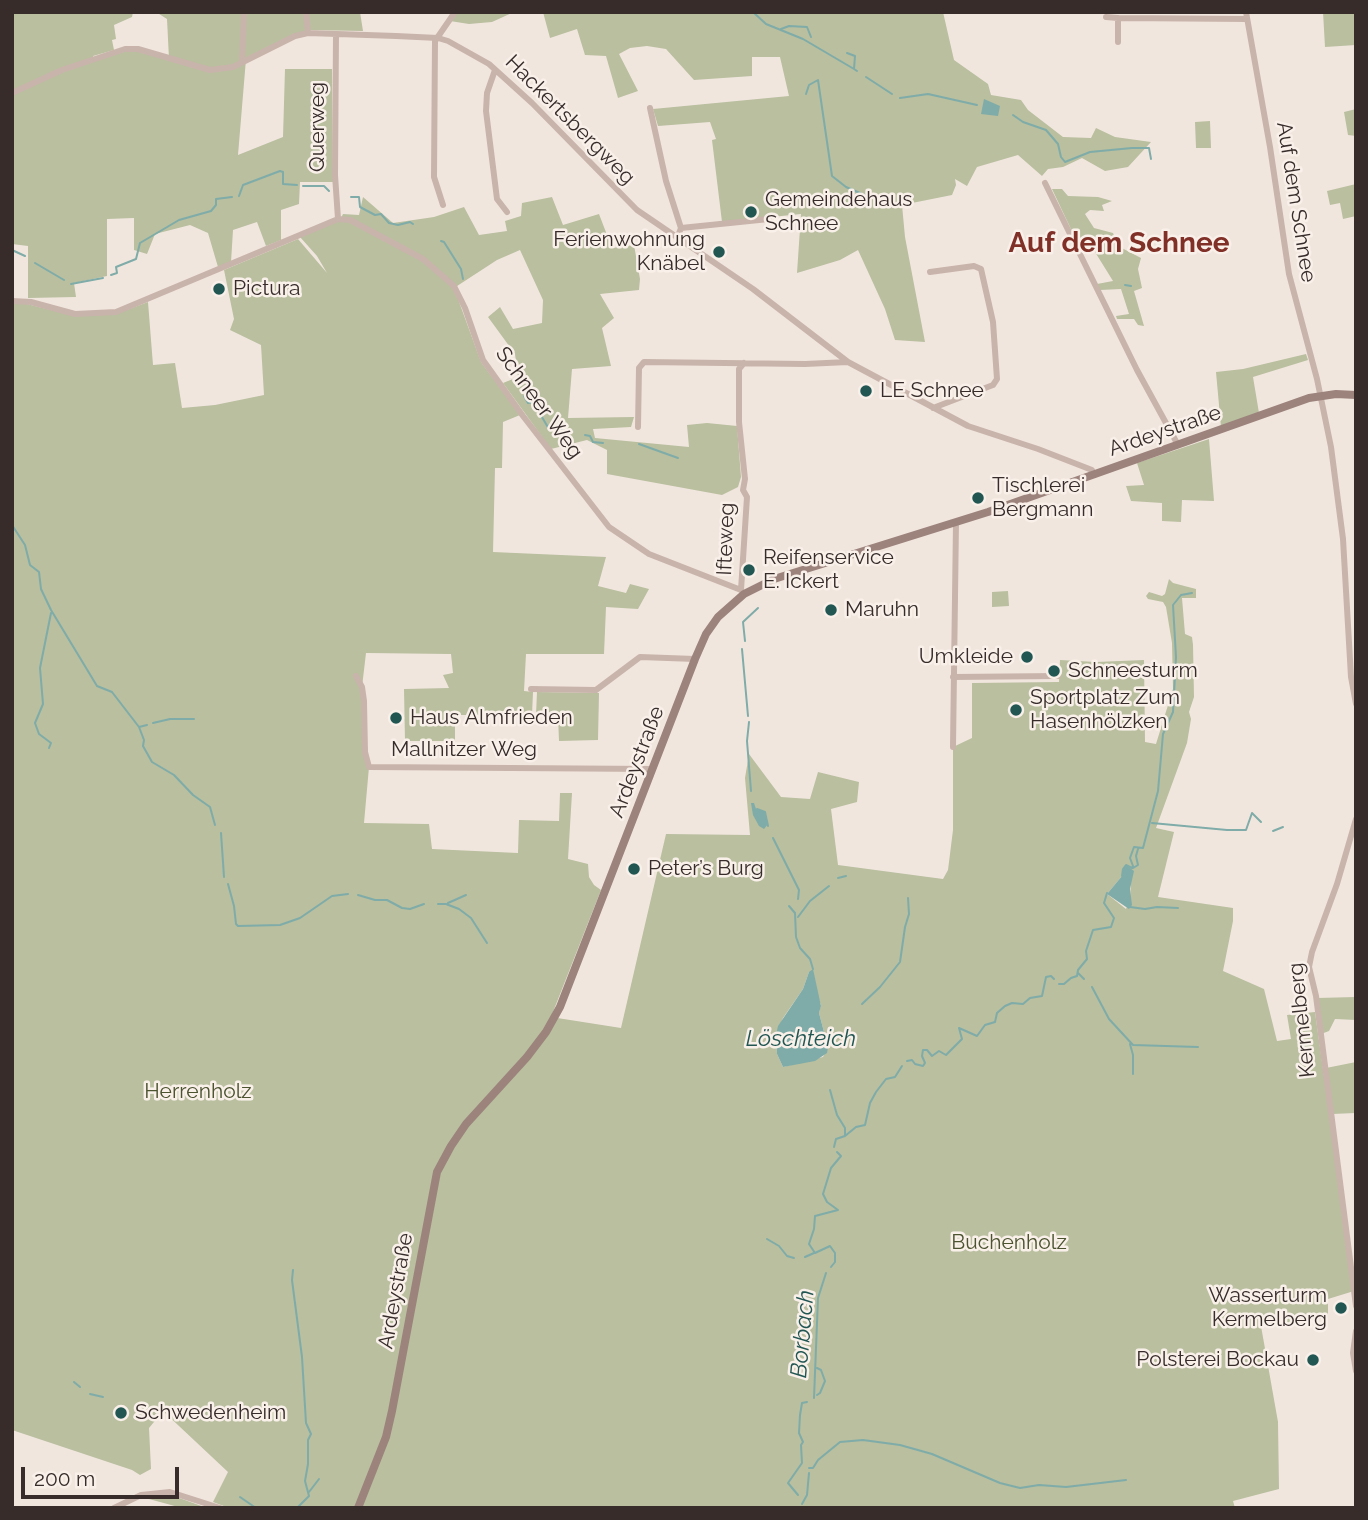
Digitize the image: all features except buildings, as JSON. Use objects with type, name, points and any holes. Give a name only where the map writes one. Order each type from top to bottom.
[{"type":"main road","name":"Ardeystraße","points":[[358,1508],[386,1437],[437,1172],[466,1124],[527,1057],[553,1021],[569,987],[695,659],[713,623],[743,592],[774,579],[956,522],[1272,411],[1320,396],[1356,395]]},
{"type":"street","points":[[242,62],[244,12]]},
{"type":"street","points":[[306,12],[308,33]]},
{"type":"street","points":[[443,205],[434,177],[435,41],[455,12]]},
{"type":"street","points":[[1105,17],[1246,16]]},
{"type":"street","name":"Auf dem Schnee","points":[[1246,16],[1270,147],[1289,274],[1320,396]]},
{"type":"street","points":[[1118,18],[1118,42]]},
{"type":"street","name":"Hackertsbergweg","points":[[12,93],[62,70],[125,49],[138,50],[210,70],[233,67],[295,36],[308,33],[438,38],[477,56],[495,70],[536,107],[626,201],[651,221],[753,289],[848,362],[984,433],[1038,449],[1091,470],[1094,475]]},
{"type":"street","name":"Querweg","points":[[337,34],[334,164],[338,219]]},
{"type":"street","points":[[495,70],[487,93],[486,111],[497,200],[507,212]]},
{"type":"street","name":"Hackertsbergweg","points":[[650,108],[666,180],[681,228]]},
{"type":"street","points":[[1045,183],[1137,370],[1178,445]]},
{"type":"street","points":[[12,301],[31,302],[75,314],[116,312],[338,219]]},
{"type":"street","name":"Schneer Weg","points":[[338,219],[365,226],[423,259],[454,286],[465,308],[483,360],[609,527],[649,554],[743,592]]},
{"type":"street","points":[[677,236],[681,228],[769,219]]},
{"type":"street","points":[[930,272],[974,266],[981,269],[993,322],[997,379],[993,385],[933,408]]},
{"type":"street","points":[[638,427],[639,368],[644,362],[744,363]]},
{"type":"street","name":"Hackertsbergweg","points":[[744,363],[848,362]]},
{"type":"street","name":"Ifteweg","points":[[743,592],[747,497],[743,490],[745,479],[739,422],[739,369],[744,363]]},
{"type":"street","points":[[1320,396],[1331,447],[1343,539],[1351,677],[1356,704]]},
{"type":"street","points":[[953,747],[956,522]]},
{"type":"street","points":[[531,689],[596,690],[640,657],[695,659]]},
{"type":"street","name":"Mallnitzer Weg","points":[[356,676],[365,701],[365,752],[369,767],[652,769]]},
{"type":"street","points":[[953,677],[1058,676]]},
{"type":"street","name":"Kermelberg","points":[[1356,819],[1309,967],[1316,996],[1356,1307]]},
{"type":"street","points":[[1356,1331],[1353,1353],[1356,1371]]},
{"type":"street","points":[[114,1508],[141,1495],[170,1492],[219,1508]]},
{"type":"green space","points":[[12,12],[133,12],[132,17],[114,25],[114,50],[93,56],[93,59],[138,51],[169,59],[167,19],[156,12],[305,12],[305,31],[246,59],[238,155],[283,137],[285,69],[332,69],[333,182],[300,182],[299,204],[281,210],[281,240],[266,246],[257,222],[233,230],[231,262],[218,267],[208,233],[190,225],[155,234],[147,254],[134,250],[134,218],[107,219],[107,276],[74,283],[76,297],[28,298],[28,246],[12,244]]},
{"type":"green space","points":[[307,12],[360,12],[363,31],[310,30]]},
{"type":"green space","points":[[456,12],[514,12],[492,22],[469,24],[450,21]]},
{"type":"green space","points":[[543,12],[943,12],[954,60],[988,84],[991,95],[1021,100],[1028,110],[1063,137],[1091,138],[1096,128],[1115,137],[1151,142],[1128,167],[1105,171],[1082,158],[1063,167],[1048,169],[1042,176],[1018,155],[977,167],[967,186],[955,179],[952,195],[902,205],[905,237],[925,342],[895,340],[885,309],[858,250],[840,260],[797,273],[801,214],[722,222],[712,140],[716,139],[710,122],[658,126],[653,109],[789,96],[780,57],[752,57],[752,76],[694,80],[666,49],[647,46],[630,48],[619,54],[638,91],[618,98],[606,56],[585,55],[577,29],[550,38]]},
{"type":"green space","points":[[1323,12],[1356,12],[1356,45],[1325,47]]},
{"type":"green space","points":[[1356,109],[1356,136],[1348,135],[1344,112]]},
{"type":"green space","points":[[1210,121],[1211,148],[1196,148],[1195,122]]},
{"type":"green space","points":[[1356,184],[1356,216],[1343,219],[1340,203],[1330,205],[1327,191]]},
{"type":"green space","points":[[1052,189],[1062,189],[1068,196],[1098,197],[1112,201],[1102,205],[1104,211],[1090,210],[1085,214],[1094,228],[1113,233],[1118,246],[1141,258],[1138,269],[1142,288],[1134,291],[1144,326],[1138,325],[1134,319],[1117,319],[1116,316],[1129,314],[1121,289],[1100,290],[1097,284],[1113,281],[1095,252],[1078,244]]},
{"type":"green space","points":[[363,197],[393,223],[434,217],[464,207],[479,235],[507,231],[505,221],[521,216],[522,203],[552,197],[563,225],[599,214],[612,248],[634,245],[640,279],[639,290],[600,294],[614,318],[602,328],[611,366],[572,369],[568,418],[634,417],[631,427],[593,429],[595,438],[689,447],[687,425],[707,423],[737,426],[741,477],[738,487],[722,495],[607,474],[607,450],[587,440],[551,449],[503,383],[518,377],[515,354],[488,317],[500,307],[513,329],[542,323],[543,300],[520,250],[497,260],[454,288],[481,362],[520,415],[503,422],[502,468],[495,468],[493,552],[606,557],[598,586],[626,593],[630,584],[649,589],[638,609],[606,607],[604,654],[526,654],[524,691],[533,692],[532,715],[455,715],[455,741],[405,741],[404,689],[449,688],[443,675],[453,673],[451,654],[366,653],[362,687],[369,767],[364,823],[429,824],[432,849],[518,853],[519,820],[559,821],[560,793],[572,793],[568,859],[588,864],[589,877],[601,890],[551,1017],[621,1028],[666,834],[750,835],[745,778],[749,754],[781,797],[810,799],[818,772],[859,782],[857,802],[831,809],[838,865],[943,879],[948,870],[953,830],[953,747],[972,738],[972,683],[1059,682],[1060,660],[1144,660],[1145,742],[1156,744],[1173,689],[1172,643],[1166,607],[1163,602],[1148,599],[1146,596],[1149,592],[1162,596],[1165,594],[1169,579],[1173,583],[1196,589],[1196,598],[1182,598],[1185,634],[1192,637],[1193,645],[1194,697],[1189,712],[1191,719],[1187,743],[1156,828],[1174,832],[1158,897],[1233,908],[1223,971],[1264,989],[1277,1041],[1291,1039],[1287,1015],[1315,1012],[1354,1291],[1328,1299],[1328,1318],[1261,1326],[1278,1422],[1279,1489],[1233,1501],[1235,1508],[229,1508],[213,1502],[228,1472],[163,1411],[149,1428],[151,1469],[140,1475],[12,1430],[12,303],[75,316],[116,314],[148,302],[153,365],[175,363],[182,408],[215,405],[264,395],[261,345],[230,330],[234,319],[224,270],[298,239],[327,273],[317,256],[300,237],[340,220],[343,214],[359,215]],"holes":[[[1125,867],[1131,882],[1130,899],[1126,909],[1107,894],[1122,876]],[[809,972],[821,1005],[819,1013],[828,1047],[823,1057],[783,1067],[777,1054],[776,1035],[783,1018],[803,989]]]},
{"type":"green space","points":[[1306,354],[1308,360],[1253,377],[1259,413],[1221,427],[1216,372],[1243,369]]},
{"type":"green space","points":[[1209,439],[1214,501],[1182,500],[1181,522],[1162,521],[1162,503],[1131,501],[1126,486],[1144,485],[1137,463]]},
{"type":"green space","points":[[1008,591],[1009,606],[992,607],[992,592]]},
{"type":"green space","points":[[537,692],[599,693],[598,740],[559,741],[558,715],[536,715]]},
{"type":"green space","points":[[1356,997],[1356,1020],[1335,1019],[1329,1031],[1321,1034],[1317,998]]},
{"type":"green space","points":[[1356,1062],[1356,1113],[1332,1114],[1326,1068]]},
{"type":"green space","points":[[150,1495],[171,1495],[207,1508],[182,1508],[149,1499]]},
{"type":"water","points":[[984,99],[1000,106],[998,116],[981,114]]},
{"type":"water","points":[[751,803],[754,803],[756,809],[765,812],[768,824],[764,829],[753,815]]},
{"type":"water","points":[[1126,865],[1134,871],[1130,889],[1132,905],[1129,909],[1107,894],[1122,876]]},
{"type":"water","name":"Löschteich","points":[[813,969],[827,1053],[815,1061],[783,1067],[777,1054],[778,1026]]},
{"type":"waterway","points":[[753,12],[766,24],[803,39],[854,69]]},
{"type":"waterway","points":[[781,29],[789,26],[807,27],[811,37]]},
{"type":"waterway","points":[[847,53],[855,56],[854,69],[857,71]]},
{"type":"waterway","points":[[866,77],[892,94]]},
{"type":"waterway","points":[[806,94],[809,85],[818,80],[832,176],[846,187],[869,197]]},
{"type":"waterway","points":[[900,98],[928,94],[977,105]]},
{"type":"waterway","points":[[1013,115],[1023,122],[1046,130],[1058,144],[1065,162],[1090,152],[1132,148],[1149,148],[1151,159]]},
{"type":"waterway","points":[[239,196],[243,185],[280,171],[283,172],[283,184],[297,185]]},
{"type":"waterway","points":[[303,186],[324,186],[329,191]]},
{"type":"waterway","points":[[879,196],[880,200]]},
{"type":"waterway","points":[[111,275],[117,273],[116,267],[136,259],[140,243],[179,220],[211,211],[216,205],[216,199],[232,197]]},
{"type":"waterway","points":[[351,197],[359,197],[360,207],[375,215],[381,214],[389,223],[413,224]]},
{"type":"waterway","points":[[441,241],[461,269],[463,279]]},
{"type":"waterway","points":[[12,250],[25,256]]},
{"type":"waterway","points":[[35,263],[64,280]]},
{"type":"waterway","points":[[71,284],[103,278]]},
{"type":"waterway","points":[[1125,285],[1131,286]]},
{"type":"waterway","points":[[524,396],[528,403],[533,402],[549,429],[572,431]]},
{"type":"waterway","points":[[585,435],[590,436],[593,442],[603,443]]},
{"type":"waterway","points":[[639,444],[678,458]]},
{"type":"waterway","points":[[12,525],[25,545],[30,565],[39,572],[41,589],[51,610],[97,686],[112,692],[139,727],[144,740],[143,746],[152,762],[174,775],[193,795],[210,807],[215,825]]},
{"type":"waterway","name":"Borbach","points":[[1122,876],[1126,865],[1132,868],[1133,866],[1130,858],[1134,847],[1143,848],[1158,791],[1163,734],[1173,712],[1176,657],[1173,605],[1181,595],[1192,593]]},
{"type":"waterway","name":"Borbach","points":[[745,641],[743,622],[758,608]]},
{"type":"waterway","points":[[49,748],[51,743],[39,734],[35,723],[43,704],[40,668],[51,613]]},
{"type":"waterway","name":"Borbach","points":[[742,649],[748,716]]},
{"type":"waterway","points":[[153,723],[170,719],[194,719]]},
{"type":"waterway","name":"Borbach","points":[[749,722],[747,741],[751,791]]},
{"type":"waterway","points":[[139,727],[147,725]]},
{"type":"waterway","name":"Borbach","points":[[757,809],[765,812],[768,826]]},
{"type":"waterway","points":[[1152,823],[1246,830],[1252,813],[1261,822]]},
{"type":"waterway","points":[[1273,831],[1283,827]]},
{"type":"waterway","points":[[221,833],[224,877]]},
{"type":"waterway","name":"Borbach","points":[[773,838],[799,890],[798,899]]},
{"type":"waterway","points":[[1133,868],[1138,865],[1138,849]]},
{"type":"waterway","points":[[838,878],[846,876]]},
{"type":"waterway","points":[[228,884],[238,926],[280,925],[300,918],[332,896],[348,894]]},
{"type":"waterway","points":[[798,917],[810,901],[829,886]]},
{"type":"waterway","name":"Borbach","points":[[1059,984],[1077,976],[1078,970],[1087,959],[1086,951],[1093,930],[1111,927],[1114,918],[1104,903],[1107,893]]},
{"type":"waterway","points":[[358,895],[387,900],[402,908],[410,909],[424,904]]},
{"type":"waterway","points":[[448,903],[466,895]]},
{"type":"waterway","points":[[862,1004],[900,962],[909,914],[908,898]]},
{"type":"waterway","points":[[438,904],[459,909],[471,918],[487,943]]},
{"type":"waterway","name":"Borbach","points":[[789,906],[795,913],[796,937],[800,948],[810,959],[813,969]]},
{"type":"waterway","points":[[1130,907],[1178,908]]},
{"type":"waterway","name":"Borbach","points":[[1078,973],[1084,979]]},
{"type":"waterway","name":"Borbach","points":[[907,1061],[912,1060],[923,1066],[923,1050],[927,1050],[932,1056],[939,1051],[946,1055],[962,1039],[959,1028],[977,1036],[985,1025],[995,1022],[997,1013],[1005,1006],[1012,1003],[1023,1004],[1030,998],[1042,996],[1046,977],[1051,976],[1054,979]]},
{"type":"waterway","points":[[1092,987],[1109,1019],[1133,1045],[1198,1047]]},
{"type":"waterway","points":[[1130,1044],[1133,1074]]},
{"type":"waterway","name":"Borbach","points":[[845,1136],[856,1127],[865,1125],[870,1103],[876,1092],[886,1079],[895,1077],[902,1066]]},
{"type":"waterway","name":"Borbach","points":[[830,1090],[837,1115],[845,1128],[845,1136],[836,1139],[834,1147]]},
{"type":"waterway","name":"Borbach","points":[[831,1267],[835,1262],[835,1253],[830,1246],[815,1253],[809,1244],[815,1216],[838,1210],[827,1202],[823,1194],[831,1168],[841,1156],[837,1152]]},
{"type":"waterway","points":[[767,1239],[779,1246],[787,1256],[794,1258]]},
{"type":"waterway","points":[[805,1257],[814,1253]]},
{"type":"waterway","points":[[293,1270],[306,1423],[311,1434],[308,1440],[305,1481],[309,1496],[297,1508]]},
{"type":"waterway","name":"Borbach","points":[[814,1398],[818,1298],[826,1273]]},
{"type":"waterway","points":[[817,1368],[821,1370],[825,1381],[817,1395]]},
{"type":"waterway","points":[[74,1382],[80,1387]]},
{"type":"waterway","points":[[90,1394],[103,1397]]},
{"type":"waterway","name":"Borbach","points":[[798,1495],[788,1483],[802,1463],[800,1415],[802,1403],[807,1402]]},
{"type":"waterway","points":[[809,1468],[813,1468],[818,1460],[840,1442],[863,1440],[900,1445],[932,1454],[1000,1483],[1020,1488],[1039,1485],[1066,1487],[1126,1480]]},
{"type":"waterway","points":[[802,1504],[807,1495],[809,1473]]},
{"type":"waterway","points":[[309,1492],[319,1479]]},
{"type":"waterway","points":[[240,1497],[256,1508]]},
{"type":"place","name":"Gemeindehaus Schnee","points":[[751,212]]},
{"type":"place","name":"Ferienwohnung Knäbel","points":[[719,252]]},
{"type":"place","name":"Pictura","points":[[219,289]]},
{"type":"place","name":"LE Schnee","points":[[866,391]]},
{"type":"place","name":"Tischlerei Bergmann","points":[[978,498]]},
{"type":"place","name":"Reifenservice E. Ickert","points":[[749,570]]},
{"type":"place","name":"Maruhn","points":[[831,610]]},
{"type":"place","name":"Umkleide","points":[[1027,657]]},
{"type":"place","name":"Schneesturm","points":[[1054,671]]},
{"type":"place","name":"Sportplatz Zum Hasenhölzken","points":[[1016,710]]},
{"type":"place","name":"Haus Almfrieden","points":[[396,718]]},
{"type":"place","name":"Peter’s Burg","points":[[634,869]]},
{"type":"place","name":"Wasserturm Kermelberg","points":[[1341,1308]]},
{"type":"place","name":"Polsterei Bockau","points":[[1313,1360]]},
{"type":"place","name":"Schwedenheim","points":[[121,1413]]},
{"type":"district","name":"Auf dem Schnee","points":[[1119,244]]},
{"type":"park label","name":"Herrenholz","points":[[198,1092]]},
{"type":"park label","name":"Buchenholz","points":[[1009,1243]]}]
